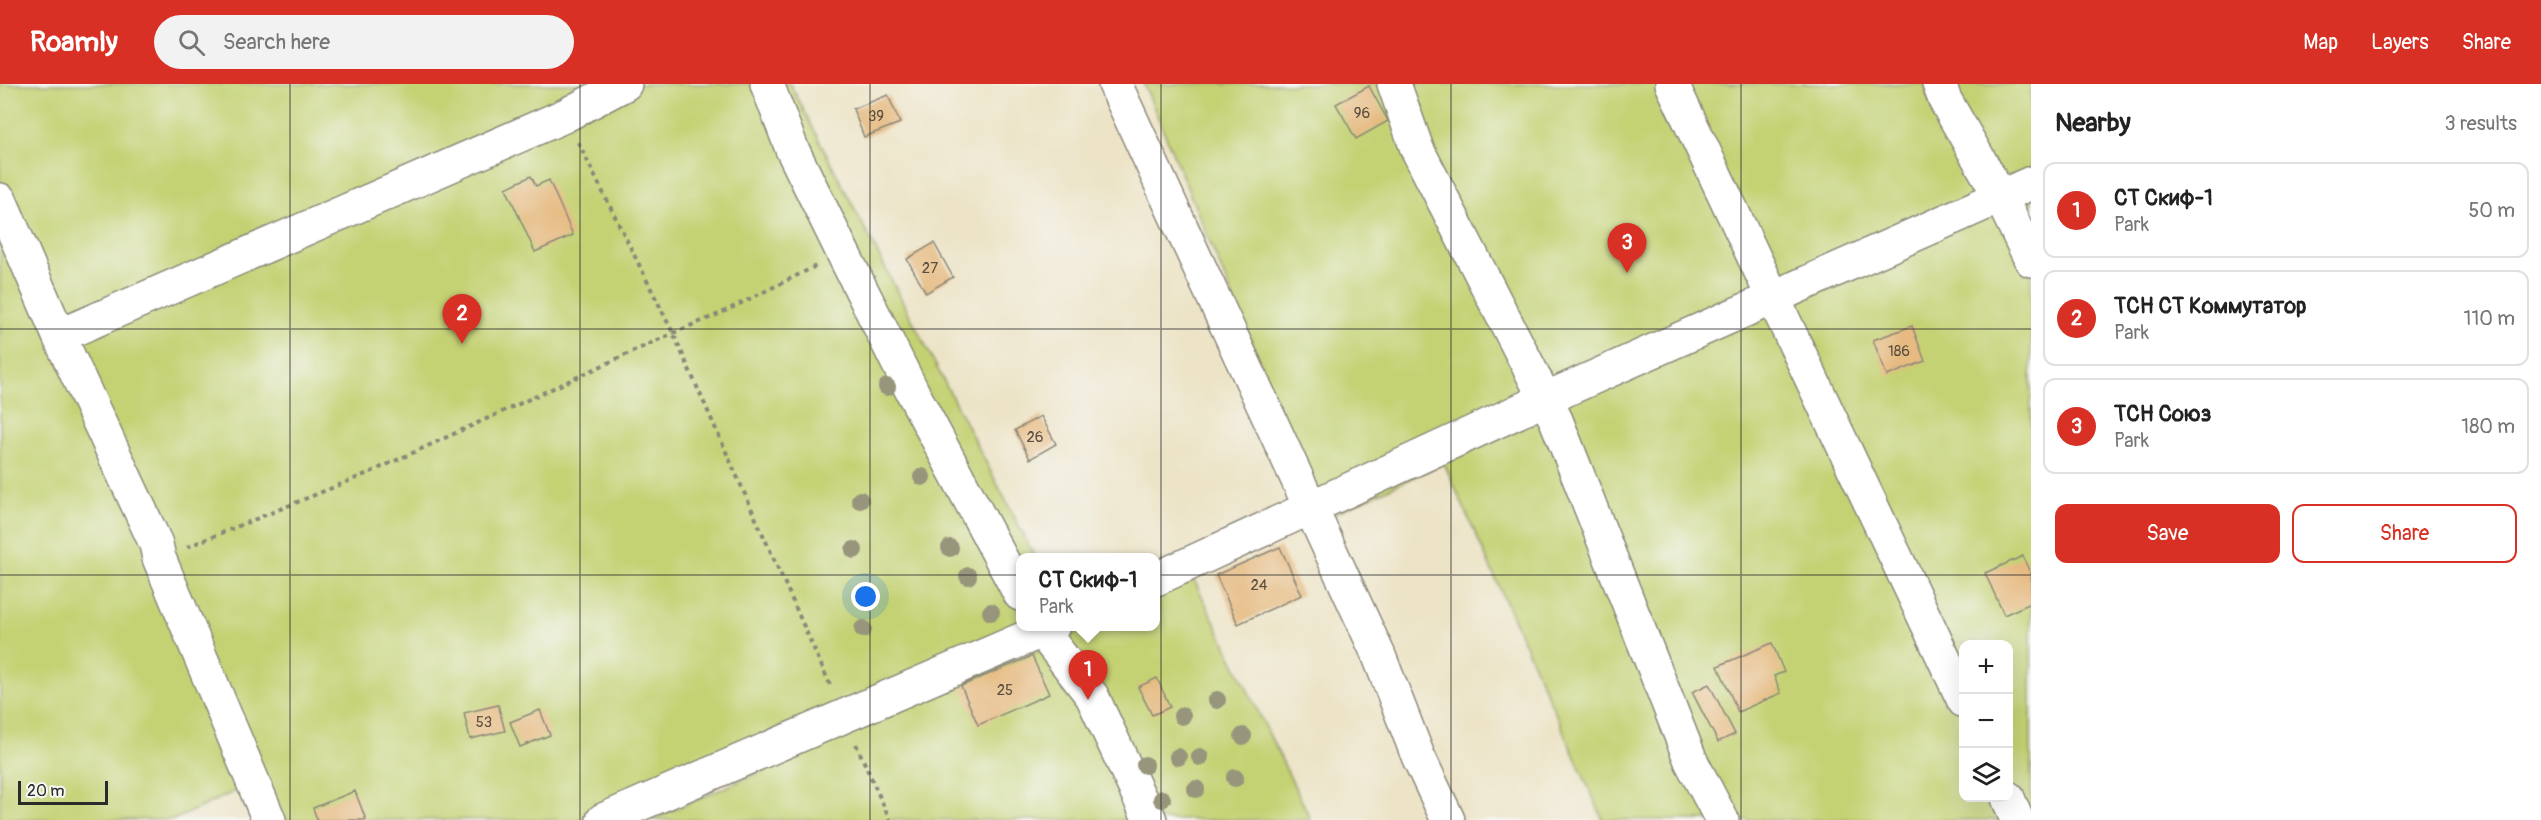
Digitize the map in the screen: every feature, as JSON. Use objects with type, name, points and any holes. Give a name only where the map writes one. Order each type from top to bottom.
[{"type":"street","points":[[59,336],[564,116],[625,84]]},
{"type":"street","points":[[767,84],[792,149],[843,253],[912,391],[1016,586]]},
{"type":"street","points":[[1116,84],[1379,656],[1418,756],[1448,820]]},
{"type":"street","points":[[1394,84],[1417,149],[1556,420],[1690,761],[1722,820]]},
{"type":"street","points":[[1672,84],[1961,694]]},
{"type":"street","points":[[1940,84],[1945,100],[2001,198],[2031,260]]},
{"type":"street","points":[[1160,577],[1545,399],[2031,183]]},
{"type":"street","points":[[0,200],[59,336],[156,544],[159,558],[269,820]]},
{"type":"street","points":[[603,820],[1037,631]]},
{"type":"street","points":[[1046,631],[1092,696],[1150,820]]},
{"type":"street","points":[[2010,802],[2017,820]]},
{"type":"path","points":[[564,116],[673,333],[890,820]]},
{"type":"path","points":[[159,558],[371,472],[719,314],[843,253]]},
{"type":"green space","points":[[0,84],[790,84],[1033,553],[1016,553],[1016,624],[604,820],[252,820],[238,790],[173,820],[0,820]]},
{"type":"green space","points":[[1144,84],[2031,84],[2031,820],[1603,820],[1444,463],[1325,518]]},
{"type":"green space","points":[[1194,580],[1311,820],[651,820],[1081,631],[1160,631],[1160,595]]},
{"type":"building","points":[[1369,86],[1388,121],[1356,139],[1336,104]]},
{"type":"building","points":[[888,95],[900,123],[864,137],[853,109]]},
{"type":"building","points":[[531,176],[536,186],[549,180],[573,235],[535,252],[506,188]]},
{"type":"building","points":[[934,243],[953,277],[926,293],[907,259]]},
{"type":"building","points":[[1912,326],[1925,361],[1887,376],[1873,340]]},
{"type":"building","points":[[1041,416],[1056,444],[1030,459],[1015,430]]},
{"type":"building","points":[[1280,547],[1302,595],[1238,624],[1216,575]]},
{"type":"building","points":[[2023,556],[2031,575],[2031,603],[2004,615],[1985,573]]},
{"type":"building","points":[[1772,643],[1784,672],[1774,676],[1781,693],[1738,712],[1718,666]]},
{"type":"building","points":[[1032,656],[1049,694],[978,725],[961,686]]},
{"type":"building","points":[[1157,678],[1170,707],[1152,715],[1138,687]]},
{"type":"building","points":[[1709,684],[1735,734],[1718,742],[1692,692]]},
{"type":"building","points":[[498,705],[505,731],[470,739],[464,713]]},
{"type":"building","points":[[540,710],[550,735],[520,747],[510,722]]},
{"type":"building","points":[[355,791],[366,820],[317,820],[313,808]]},
{"type":"place","name":"ТСН Союз","points":[[1627,273]]},
{"type":"place","name":"ТСН СТ Коммутатор","points":[[462,344]]},
{"type":"place","name":"СТ Скиф-1","points":[[1088,700]]}]
